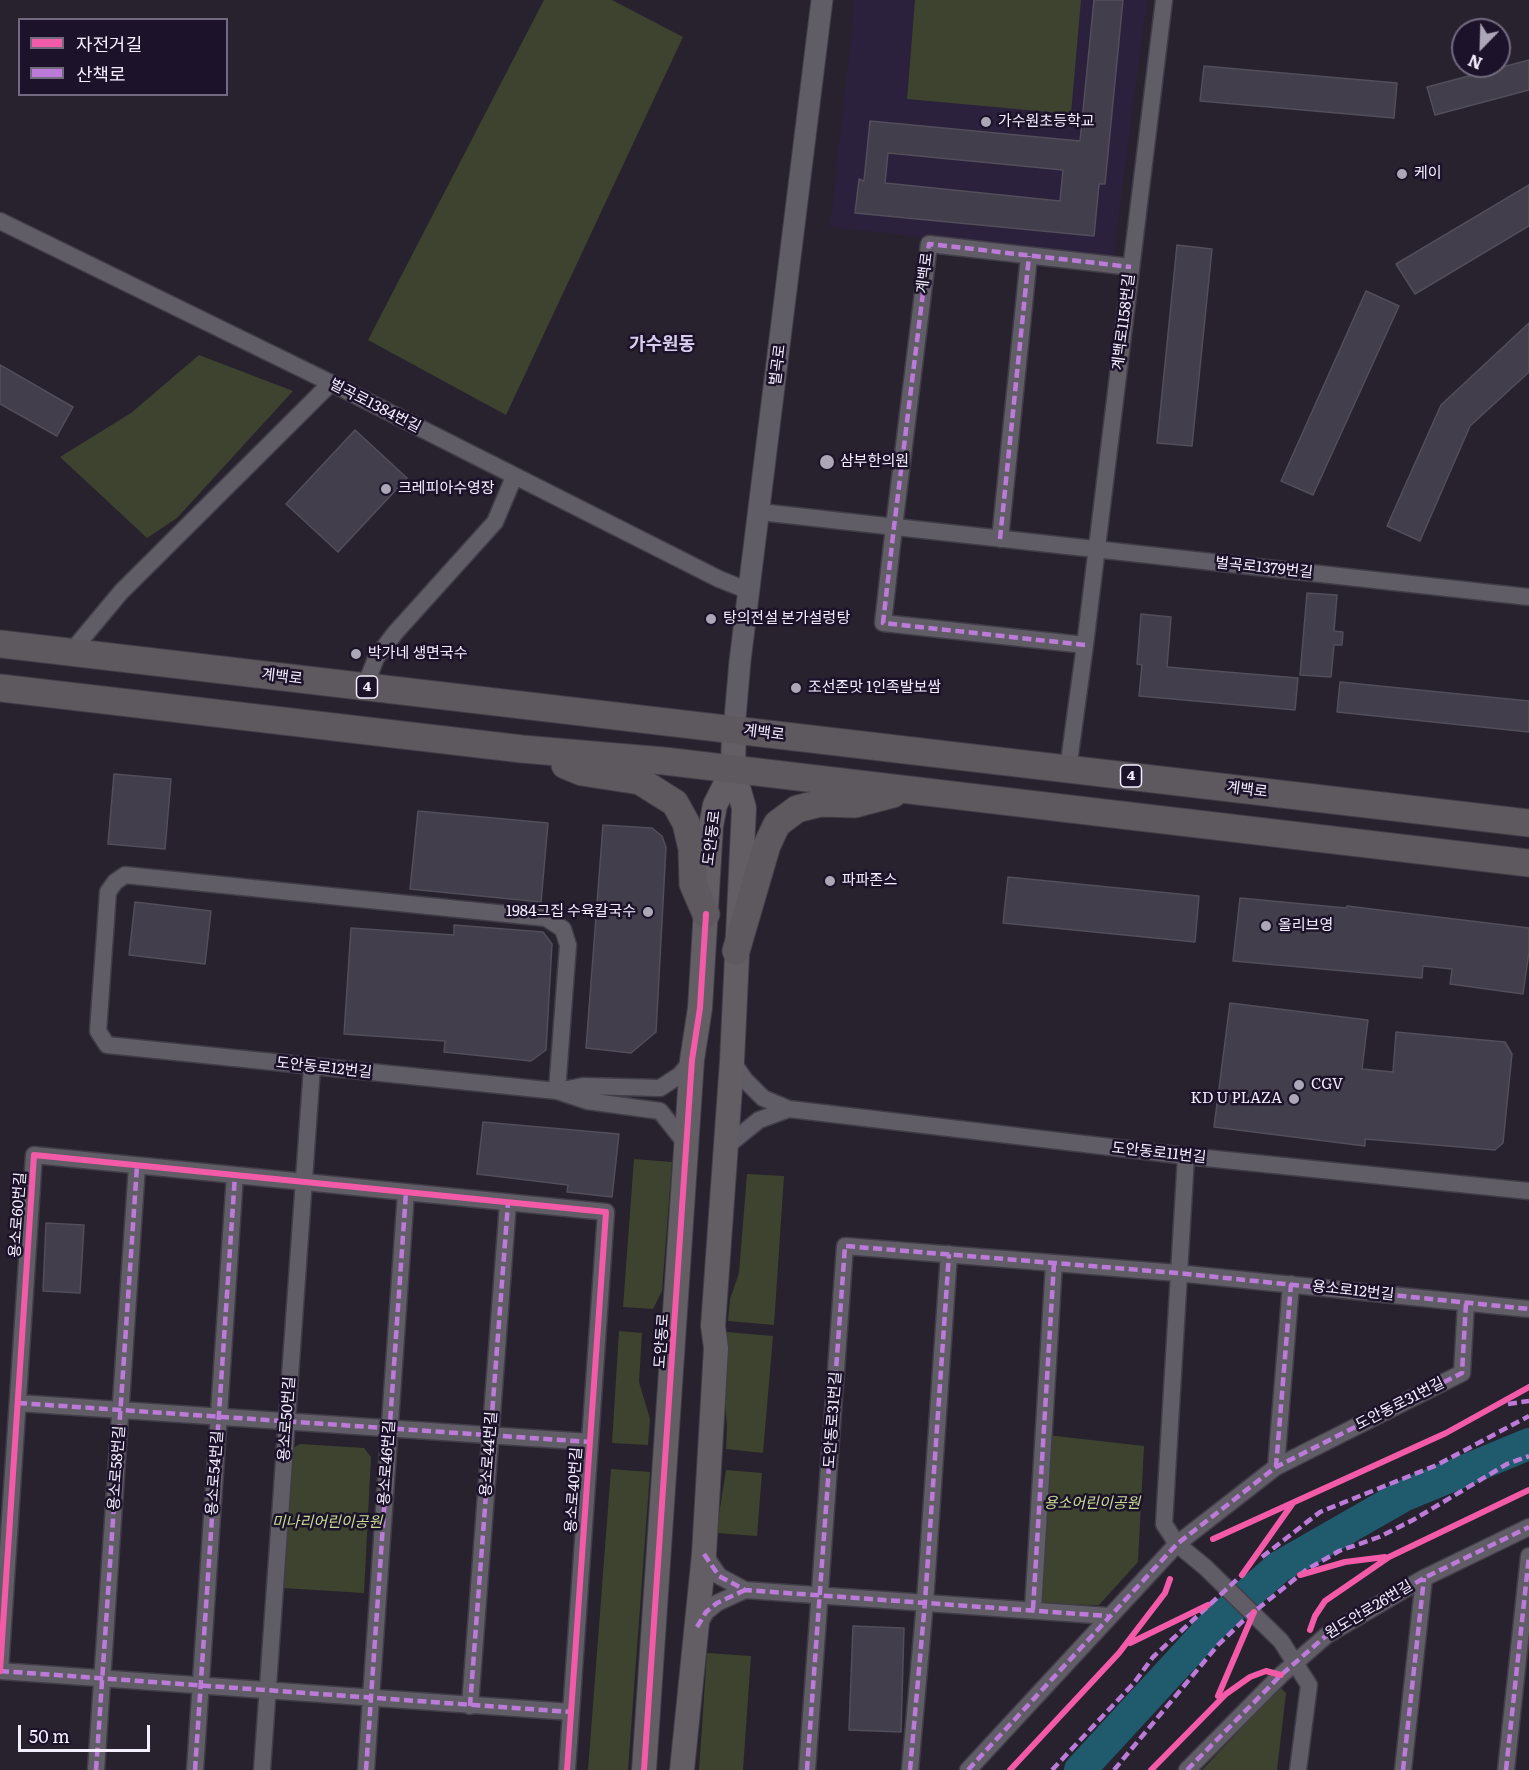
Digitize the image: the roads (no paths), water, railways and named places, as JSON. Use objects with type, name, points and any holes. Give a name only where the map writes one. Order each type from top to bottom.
[{"type":"main road","name":"계백로","points":[[0,644],[1529,823]]},
{"type":"main road","points":[[0,688],[522,749],[733,769],[1529,863]]},
{"type":"main road","points":[[733,769],[734,730]]},
{"type":"main road","points":[[522,749],[582,772],[640,781],[675,803],[686,823],[692,849],[693,884],[706,914]]},
{"type":"main road","name":"도안동로","points":[[644,1770],[692,1060],[700,1008],[713,816],[733,769]]},
{"type":"main road","name":"도안동로","points":[[682,1770],[704,1554],[716,1348],[713,1326],[728,1146],[744,808],[733,769]]},
{"type":"main road","points":[[736,951],[767,845],[777,824],[797,809],[821,803],[855,804],[905,790]]},
{"type":"street","name":"벌곡로","points":[[734,730],[822,0]]},
{"type":"street","name":"계백로1158번길","points":[[1068,769],[1164,0]]},
{"type":"street","name":"벌곡로1384번길","points":[[0,221],[331,383],[719,579],[749,591]]},
{"type":"street","name":"계백로","points":[[1029,256],[928,244],[883,623],[1085,645]]},
{"type":"street","points":[[1000,539],[1029,256],[1131,267]]},
{"type":"street","points":[[71,652],[129,584],[331,383]]},
{"type":"street","points":[[365,687],[376,658],[395,633],[495,522],[514,477]]},
{"type":"street","name":"벌곡로1379번길","points":[[760,512],[1529,597]]},
{"type":"street","name":"도안동로12번길","points":[[125,875],[546,918],[563,928],[568,945],[557,1091],[312,1067],[107,1044],[98,1031],[108,892],[115,882],[125,875]]},
{"type":"street","points":[[557,1091],[583,1086],[660,1088],[680,1075],[692,1060]]},
{"type":"street","points":[[732,1061],[745,1080],[764,1098],[789,1109]]},
{"type":"street","name":"용소로50번길","points":[[262,1770],[312,1067]]},
{"type":"street","points":[[557,1091],[587,1101],[660,1111],[687,1145]]},
{"type":"street","points":[[728,1146],[759,1120],[789,1109]]},
{"type":"street","name":"도안동로11번길","points":[[789,1109],[865,1120],[1186,1156],[1529,1191]]},
{"type":"street","name":"용소로60번길","points":[[0,1671],[34,1155],[137,1166]]},
{"type":"street","points":[[1186,1156],[1177,1273],[1164,1524],[1177,1544],[1205,1567],[1281,1641],[1296,1661],[1309,1685],[1298,1770]]},
{"type":"street","points":[[137,1166],[508,1203]]},
{"type":"street","name":"용소로58번길","points":[[96,1770],[137,1166]]},
{"type":"street","name":"용소로54번길","points":[[195,1770],[235,1175]]},
{"type":"street","name":"용소로46번길","points":[[366,1770],[406,1192]]},
{"type":"street","name":"용소로40번길","points":[[508,1203],[606,1212],[567,1770]]},
{"type":"street","name":"용소로44번길","points":[[470,1706],[508,1203]]},
{"type":"street","name":"용소로12번길","points":[[845,1246],[1177,1273],[1529,1309]]},
{"type":"street","name":"도안동로31번길","points":[[807,1770],[845,1246]]},
{"type":"street","points":[[910,1770],[926,1602],[949,1254]]},
{"type":"street","points":[[1033,1609],[1054,1263]]},
{"type":"street","points":[[1276,1467],[1291,1284]]},
{"type":"street","name":"도안동로31번길","points":[[968,1770],[1177,1544],[1276,1467],[1462,1373],[1466,1303]]},
{"type":"street","points":[[18,1402],[590,1442]]},
{"type":"street","name":"원도안로26번길","points":[[1187,1770],[1296,1661],[1326,1635],[1424,1578],[1529,1527]]},
{"type":"street","points":[[704,1554],[719,1576],[745,1590],[1108,1616]]},
{"type":"street","points":[[1506,1770],[1529,1556]]},
{"type":"street","name":"원도안로26번길","points":[[1403,1770],[1424,1578]]},
{"type":"street","points":[[697,1627],[706,1612],[717,1603],[745,1590]]},
{"type":"street","points":[[0,1671],[571,1712]]},
{"type":"waterway","points":[[1080,1770],[1217,1621],[1279,1567],[1403,1496],[1529,1444]]},
{"type":"place","name":"가수원초등학교","points":[[986,122]]},
{"type":"place","name":"케이","points":[[1402,174]]},
{"type":"place","name":"삼부한의원","points":[[827,462]]},
{"type":"place","name":"크레피아수영장","points":[[386,489]]},
{"type":"place","name":"탕의전설 본가설렁탕","points":[[711,619]]},
{"type":"place","name":"박가네 생면국수","points":[[356,654]]},
{"type":"place","name":"조선존맛 1인족발보쌈","points":[[796,688]]},
{"type":"place","name":"파파존스","points":[[830,881]]},
{"type":"place","name":"1984그집 수육칼국수","points":[[648,912]]},
{"type":"place","name":"올리브영","points":[[1266,926]]},
{"type":"place","name":"CGV","points":[[1299,1085]]},
{"type":"place","name":"KD U PLAZA","points":[[1294,1099]]},
{"type":"district","name":"가수원동","points":[[662,345]]},
{"type":"park label","name":"용소어린이공원","points":[[1092,1504]]},
{"type":"park label","name":"미나리어린이공원","points":[[327,1523]]}]
